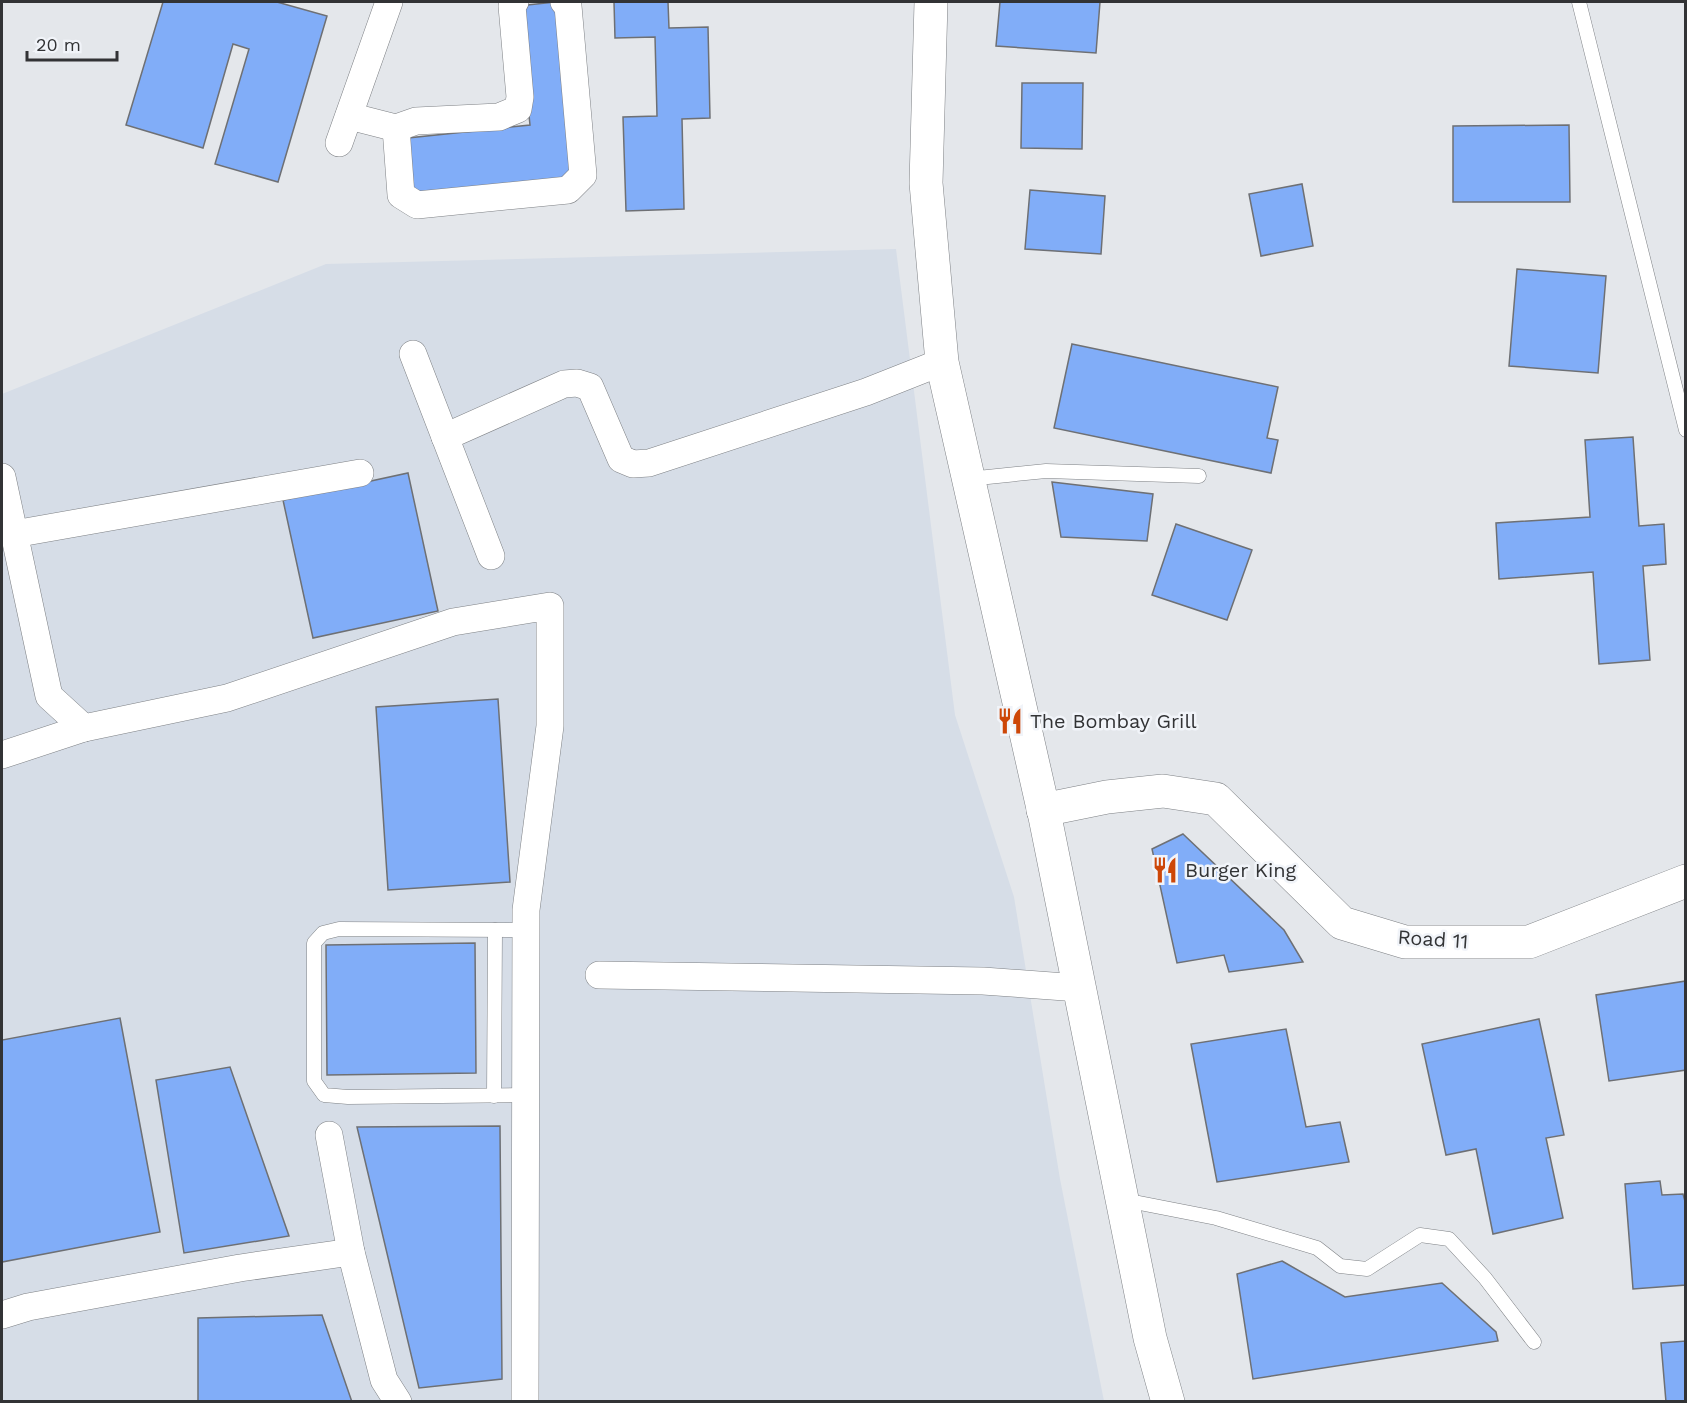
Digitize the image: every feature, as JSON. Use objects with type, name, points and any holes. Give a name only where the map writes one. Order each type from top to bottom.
[{"type":"main road","points":[[931,2],[926,183],[942,362],[1043,810],[1150,1338],[1168,1401]]},
{"type":"main road","name":"Road 11","points":[[1043,810],[1107,797],[1163,791],[1216,799],[1342,923],[1406,942],[1529,942],[1686,881]]},
{"type":"street","points":[[339,143],[389,2]]},
{"type":"street","points":[[349,116],[396,128],[416,121],[499,117],[518,110],[520,97],[512,6],[515,2]]},
{"type":"street","points":[[396,128],[400,195],[417,205],[568,190],[583,175],[568,6],[564,2]]},
{"type":"street","points":[[412,354],[491,556]]},
{"type":"street","points":[[445,437],[564,384],[577,383],[590,387],[621,459],[633,465],[649,463],[866,392],[942,362]]},
{"type":"street","points":[[14,534],[360,473]]},
{"type":"street","points":[[2,477],[49,696],[84,728]]},
{"type":"street","points":[[2,755],[84,728],[227,698],[453,622],[550,606],[550,726],[526,910],[525,1401]]},
{"type":"street","points":[[599,975],[983,981],[1079,988]]},
{"type":"street","points":[[329,1136],[351,1252],[384,1380],[398,1401]]},
{"type":"street","points":[[2,1315],[28,1307],[216,1272],[351,1252]]},
{"type":"lane","points":[[1579,2],[1686,430]]},
{"type":"lane","points":[[968,479],[1046,471],[1199,476]]},
{"type":"lane","points":[[526,930],[339,929],[323,933],[314,943],[314,1080],[324,1095],[526,1095]]},
{"type":"lane","points":[[494,1096],[495,930]]},
{"type":"lane","points":[[1122,1199],[1216,1218],[1317,1248],[1340,1266],[1367,1269],[1420,1235],[1449,1239],[1485,1278],[1534,1342]]},
{"type":"shaded area","points":[[896,249],[955,715],[1014,897],[1060,1179],[1104,1401],[2,1402],[2,394],[326,264]]},
{"type":"building","points":[[163,2],[277,2],[327,16],[278,182],[215,164],[249,49],[233,44],[203,148],[126,125]]},
{"type":"building","points":[[555,2],[573,181],[414,197],[408,138],[530,125],[518,6]]},
{"type":"building","points":[[614,2],[668,2],[669,28],[708,27],[710,118],[682,119],[684,209],[626,211],[623,117],[657,116],[655,37],[615,38]]},
{"type":"building","points":[[1000,2],[1100,2],[1096,53],[996,46]]},
{"type":"building","points":[[1022,83],[1083,83],[1082,149],[1021,148]]},
{"type":"building","points":[[1569,125],[1570,202],[1453,202],[1453,126]]},
{"type":"building","points":[[1302,184],[1313,246],[1261,256],[1249,194]]},
{"type":"building","points":[[1030,190],[1105,196],[1101,254],[1025,249]]},
{"type":"building","points":[[1517,269],[1606,276],[1598,373],[1509,366]]},
{"type":"building","points":[[1072,344],[1278,387],[1267,438],[1278,440],[1271,473],[1054,428]]},
{"type":"building","points":[[1633,437],[1639,526],[1664,524],[1666,564],[1643,566],[1650,660],[1599,664],[1593,572],[1499,579],[1496,523],[1590,517],[1585,440]]},
{"type":"building","points":[[408,473],[438,611],[313,638],[283,500]]},
{"type":"building","points":[[1052,482],[1153,494],[1147,541],[1061,537]]},
{"type":"building","points":[[1176,524],[1252,550],[1227,620],[1152,595]]},
{"type":"building","points":[[498,699],[510,882],[388,890],[376,707]]},
{"type":"building","points":[[1183,834],[1284,930],[1303,962],[1229,972],[1224,955],[1177,963],[1152,849]]},
{"type":"building","points":[[475,943],[476,1073],[327,1075],[326,945]]},
{"type":"building","points":[[1686,981],[1686,1070],[1609,1081],[1596,995]]},
{"type":"building","points":[[120,1018],[160,1232],[2,1262],[2,1040]]},
{"type":"building","points":[[1539,1019],[1564,1135],[1546,1138],[1563,1218],[1493,1234],[1476,1149],[1446,1155],[1422,1044]]},
{"type":"building","points":[[1286,1029],[1306,1127],[1340,1122],[1349,1162],[1217,1182],[1191,1044]]},
{"type":"building","points":[[230,1067],[289,1236],[184,1253],[156,1080]]},
{"type":"building","points":[[500,1126],[502,1379],[419,1388],[357,1127]]},
{"type":"building","points":[[1660,1181],[1662,1195],[1683,1194],[1686,1205],[1686,1285],[1633,1289],[1625,1184]]},
{"type":"building","points":[[1282,1261],[1345,1297],[1442,1283],[1496,1332],[1498,1341],[1253,1379],[1237,1274]]},
{"type":"building","points":[[322,1315],[352,1402],[198,1402],[198,1318]]},
{"type":"building","points":[[1686,1341],[1686,1402],[1666,1402],[1661,1343]]},
{"type":"place","name":"The Bombay Grill","points":[[1010,721]]},
{"type":"place","name":"Burger King","points":[[1165,870]]}]
